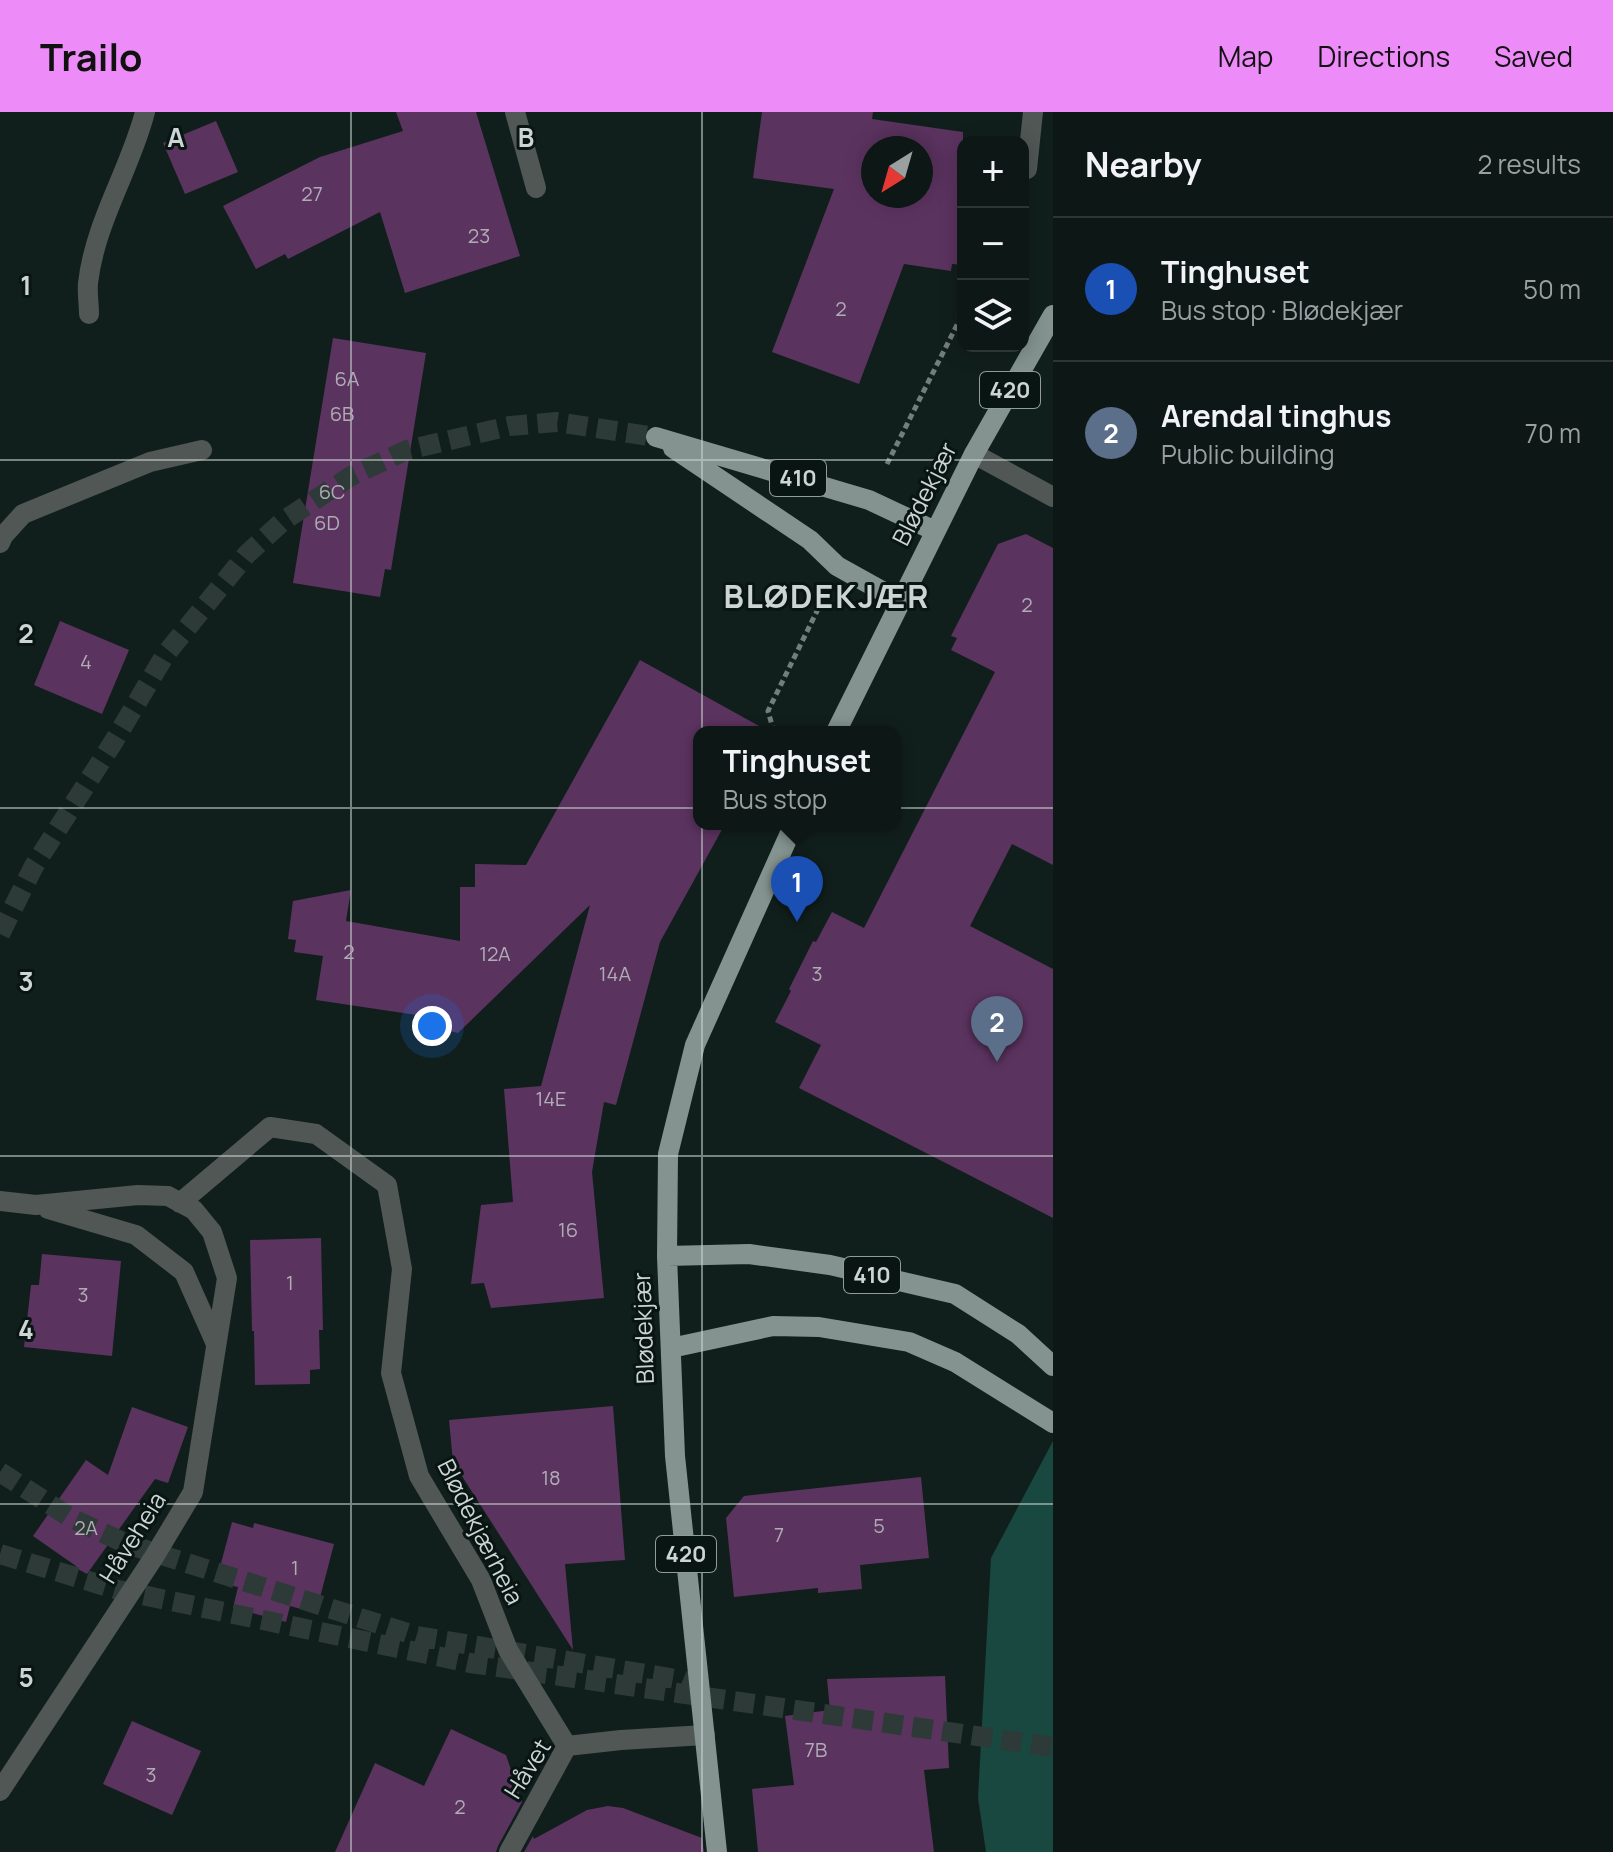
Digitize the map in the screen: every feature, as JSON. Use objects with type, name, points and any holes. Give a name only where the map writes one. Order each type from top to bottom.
[{"type":"main road","name":"Blødekjær","points":[[839,726],[974,454],[1050,321]]},
{"type":"main road","name":"410","points":[[900,601],[837,566],[810,540],[656,437],[869,500],[935,531]]},
{"type":"main road","name":"Blødekjær","points":[[717,1852],[675,1456],[667,1256],[668,1154],[695,1045],[791,830]]},
{"type":"main road","name":"410","points":[[667,1256],[749,1254],[830,1265],[955,1294],[1018,1334],[1053,1366]]},
{"type":"main road","points":[[671,1348],[773,1326],[819,1327],[909,1342],[955,1362],[1053,1423]]},
{"type":"street","points":[[89,314],[88,284],[102,224],[139,135],[145,112]]},
{"type":"street","points":[[515,112],[536,188]]},
{"type":"street","points":[[1029,150],[1033,112]]},
{"type":"street","points":[[0,543],[23,514],[150,462],[202,450]]},
{"type":"street","points":[[974,454],[1053,497]]},
{"type":"street","name":"Blødekjærheia","points":[[180,1203],[270,1127],[316,1134],[387,1185],[402,1269],[391,1373],[419,1476],[481,1580],[508,1650],[567,1746]]},
{"type":"street","points":[[36,1205],[138,1195],[168,1196],[180,1203]]},
{"type":"street","points":[[0,1201],[36,1205],[136,1235],[184,1272],[216,1344]]},
{"type":"street","name":"Håveheia","points":[[0,1791],[154,1557],[193,1492],[227,1278],[212,1232],[194,1210],[180,1203]]},
{"type":"street","name":"Håvet","points":[[509,1852],[567,1746],[705,1735]]},
{"type":"path","points":[[885,469],[957,325]]},
{"type":"path","points":[[772,726],[768,711],[818,609]]},
{"type":"green space","points":[[1053,1441],[1053,1852],[986,1852],[978,1798],[991,1558]]},
{"type":"building","points":[[396,112],[476,112],[520,256],[405,293],[380,212],[288,259],[285,254],[256,269],[223,206],[320,157],[403,131]]},
{"type":"building","points":[[762,112],[873,112],[872,119],[963,132],[963,136],[957,136],[957,264],[952,264],[951,271],[904,264],[859,384],[772,352],[834,189],[753,178]]},
{"type":"building","points":[[216,121],[238,172],[185,194],[163,143]]},
{"type":"building","points":[[333,338],[426,353],[391,570],[385,569],[380,597],[293,583]]},
{"type":"building","points":[[1026,534],[1053,548],[1053,865],[1012,844],[970,926],[1053,969],[1053,1218],[799,1088],[821,1045],[775,1022],[813,941],[816,942],[832,912],[864,928],[995,672],[951,650],[957,638],[951,636],[998,544]]},
{"type":"building","points":[[60,621],[129,650],[102,714],[34,685]]},
{"type":"building","points":[[640,660],[759,726],[693,726],[693,830],[722,830],[660,942],[616,1105],[604,1102],[592,1172],[604,1298],[491,1308],[484,1283],[471,1284],[481,1205],[513,1202],[504,1089],[541,1086],[590,905],[458,1033],[432,1027],[430,1017],[316,1000],[323,956],[294,952],[296,940],[288,939],[293,901],[351,890],[346,921],[460,941],[460,887],[475,887],[475,864],[526,865]]},
{"type":"building","points":[[321,1238],[323,1330],[319,1330],[320,1369],[310,1370],[310,1384],[255,1385],[250,1240]]},
{"type":"building","points":[[42,1254],[121,1261],[112,1356],[24,1347],[31,1285],[39,1285]]},
{"type":"building","points":[[613,1406],[625,1560],[565,1564],[573,1650],[453,1462],[449,1420]]},
{"type":"building","points":[[132,1407],[188,1427],[168,1483],[155,1479],[87,1574],[33,1536],[86,1460],[108,1475]]},
{"type":"building","points":[[921,1477],[929,1558],[860,1565],[862,1589],[818,1593],[818,1588],[734,1597],[726,1518],[744,1496]]},
{"type":"building","points":[[232,1522],[253,1528],[254,1523],[334,1544],[316,1613],[290,1606],[286,1622],[233,1608],[238,1587],[216,1582]]},
{"type":"building","points":[[945,1676],[949,1768],[924,1770],[934,1852],[758,1852],[752,1789],[794,1785],[785,1716],[830,1710],[827,1679]]},
{"type":"building","points":[[132,1721],[201,1751],[172,1815],[103,1784]]},
{"type":"building","points":[[451,1729],[506,1755],[522,1802],[496,1852],[335,1852],[375,1763],[424,1786]]},
{"type":"building","points":[[608,1806],[623,1808],[702,1838],[704,1852],[524,1852],[533,1836],[534,1839],[587,1810]]},
{"type":"tunnel","points":[[0,934],[34,866],[165,655],[247,554],[283,521],[351,476],[407,450],[510,426],[557,422],[656,437]]},
{"type":"tunnel","points":[[0,1472],[71,1518],[127,1544],[417,1636],[682,1680],[708,1691]]},
{"type":"tunnel","points":[[0,1554],[118,1590],[470,1663],[1053,1747]]},
{"type":"place","name":"Tinghuset","points":[[797,922]]},
{"type":"place","name":"Arendal tinghus","points":[[997,1062]]},
{"type":"district","name":"BLØDEKJÆR","points":[[827,597]]}]
